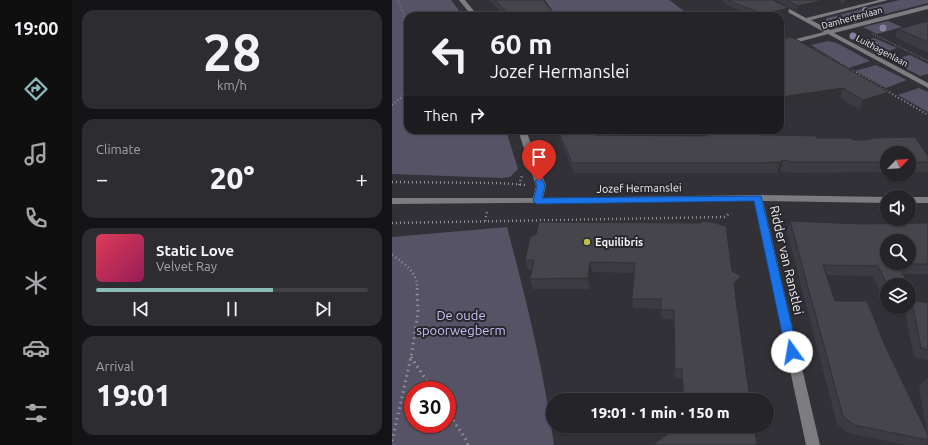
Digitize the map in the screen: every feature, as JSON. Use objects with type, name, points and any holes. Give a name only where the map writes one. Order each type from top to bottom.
[{"type":"street","points":[[462,0],[472,12]]},
{"type":"street","name":"Luithagenlaan","points":[[769,0],[928,86]]},
{"type":"street","name":"Damhertenlaan","points":[[805,20],[885,0]]},
{"type":"street","name":"Damhertenlaan","points":[[784,45],[928,7]]},
{"type":"street","points":[[523,134],[541,186],[537,201]]},
{"type":"street","name":"Jozef Hermanslei","points":[[392,201],[758,198],[880,200]]},
{"type":"street","name":"Ridder van Ranstlei","points":[[758,198],[813,445]]},
{"type":"street","points":[[916,200],[928,200]]},
{"type":"path","points":[[398,0],[404,14]]},
{"type":"path","points":[[856,26],[928,61]]},
{"type":"path","points":[[800,41],[928,115]]},
{"type":"path","points":[[392,105],[404,95]]},
{"type":"path","points":[[392,182],[519,185]]},
{"type":"path","points":[[392,223],[724,217],[758,198]]},
{"type":"path","points":[[392,255],[412,270],[417,282],[418,313],[411,357],[392,441]]},
{"type":"path","points":[[411,357],[427,381]]},
{"type":"path","points":[[456,424],[468,445]]},
{"type":"green space","points":[[392,0],[451,0],[460,12],[404,12],[404,134],[507,134],[518,169],[510,177],[502,178],[392,174]]},
{"type":"green space","points":[[545,0],[669,0],[686,12],[553,12]]},
{"type":"green space","points":[[899,0],[928,0],[928,3],[842,25],[832,24],[825,21],[827,18]]},
{"type":"green space","points":[[888,21],[902,27],[877,34],[863,27]]},
{"type":"green space","points":[[874,38],[897,48],[878,55],[856,43]]},
{"type":"green space","points":[[828,41],[837,43],[870,61],[849,68],[811,45]]},
{"type":"green space","points":[[910,55],[928,64],[928,74],[920,76],[890,60]]},
{"type":"green space","points":[[876,65],[907,80],[886,88],[855,71]]},
{"type":"green space","points":[[919,88],[928,92],[928,112],[898,95]]},
{"type":"green space","name":"De oude spoorwegberm","points":[[507,227],[534,335],[545,390],[546,433],[552,433],[554,445],[392,445],[392,237]]},
{"type":"building","points":[[495,0],[543,0],[552,12],[506,12]]},
{"type":"building","points":[[728,0],[773,0],[789,8],[771,12],[757,12]]},
{"type":"building","points":[[787,0],[825,0],[798,6]]},
{"type":"building","points":[[928,21],[928,42],[898,29]]},
{"type":"building","points":[[792,37],[889,92],[863,100],[843,88],[784,96],[784,38]]},
{"type":"building","points":[[560,134],[705,136],[705,134],[737,134],[816,136],[817,138],[852,138],[853,140],[915,137],[928,156],[928,162],[916,162],[916,146],[880,146],[880,162],[793,162],[783,160],[780,162],[572,163]]},
{"type":"building","points":[[701,221],[711,222],[726,226],[732,271],[741,276],[734,283],[749,393],[684,393],[682,369],[675,369],[674,310],[661,310],[661,299],[632,299],[635,263],[590,262],[588,278],[530,279],[534,260],[525,260],[530,237],[536,234],[539,222],[701,223]]},
{"type":"building","points":[[790,221],[880,224],[880,226],[916,226],[916,223],[928,223],[928,264],[916,264],[916,234],[880,234],[880,270],[901,270],[905,278],[884,278],[878,266],[823,265],[835,301],[867,301],[886,348],[928,435],[928,440],[854,425],[843,416]]},
{"type":"building","points":[[916,301],[928,303],[928,350],[921,348],[914,314],[916,314]]},
{"type":"building","points":[[669,433],[755,433],[757,445],[653,445]]},
{"type":"place","name":"Equilibris","points":[[587,242]]},
{"type":"route","points":[[539,181],[541,186],[537,201],[758,198],[792,352]]}]
